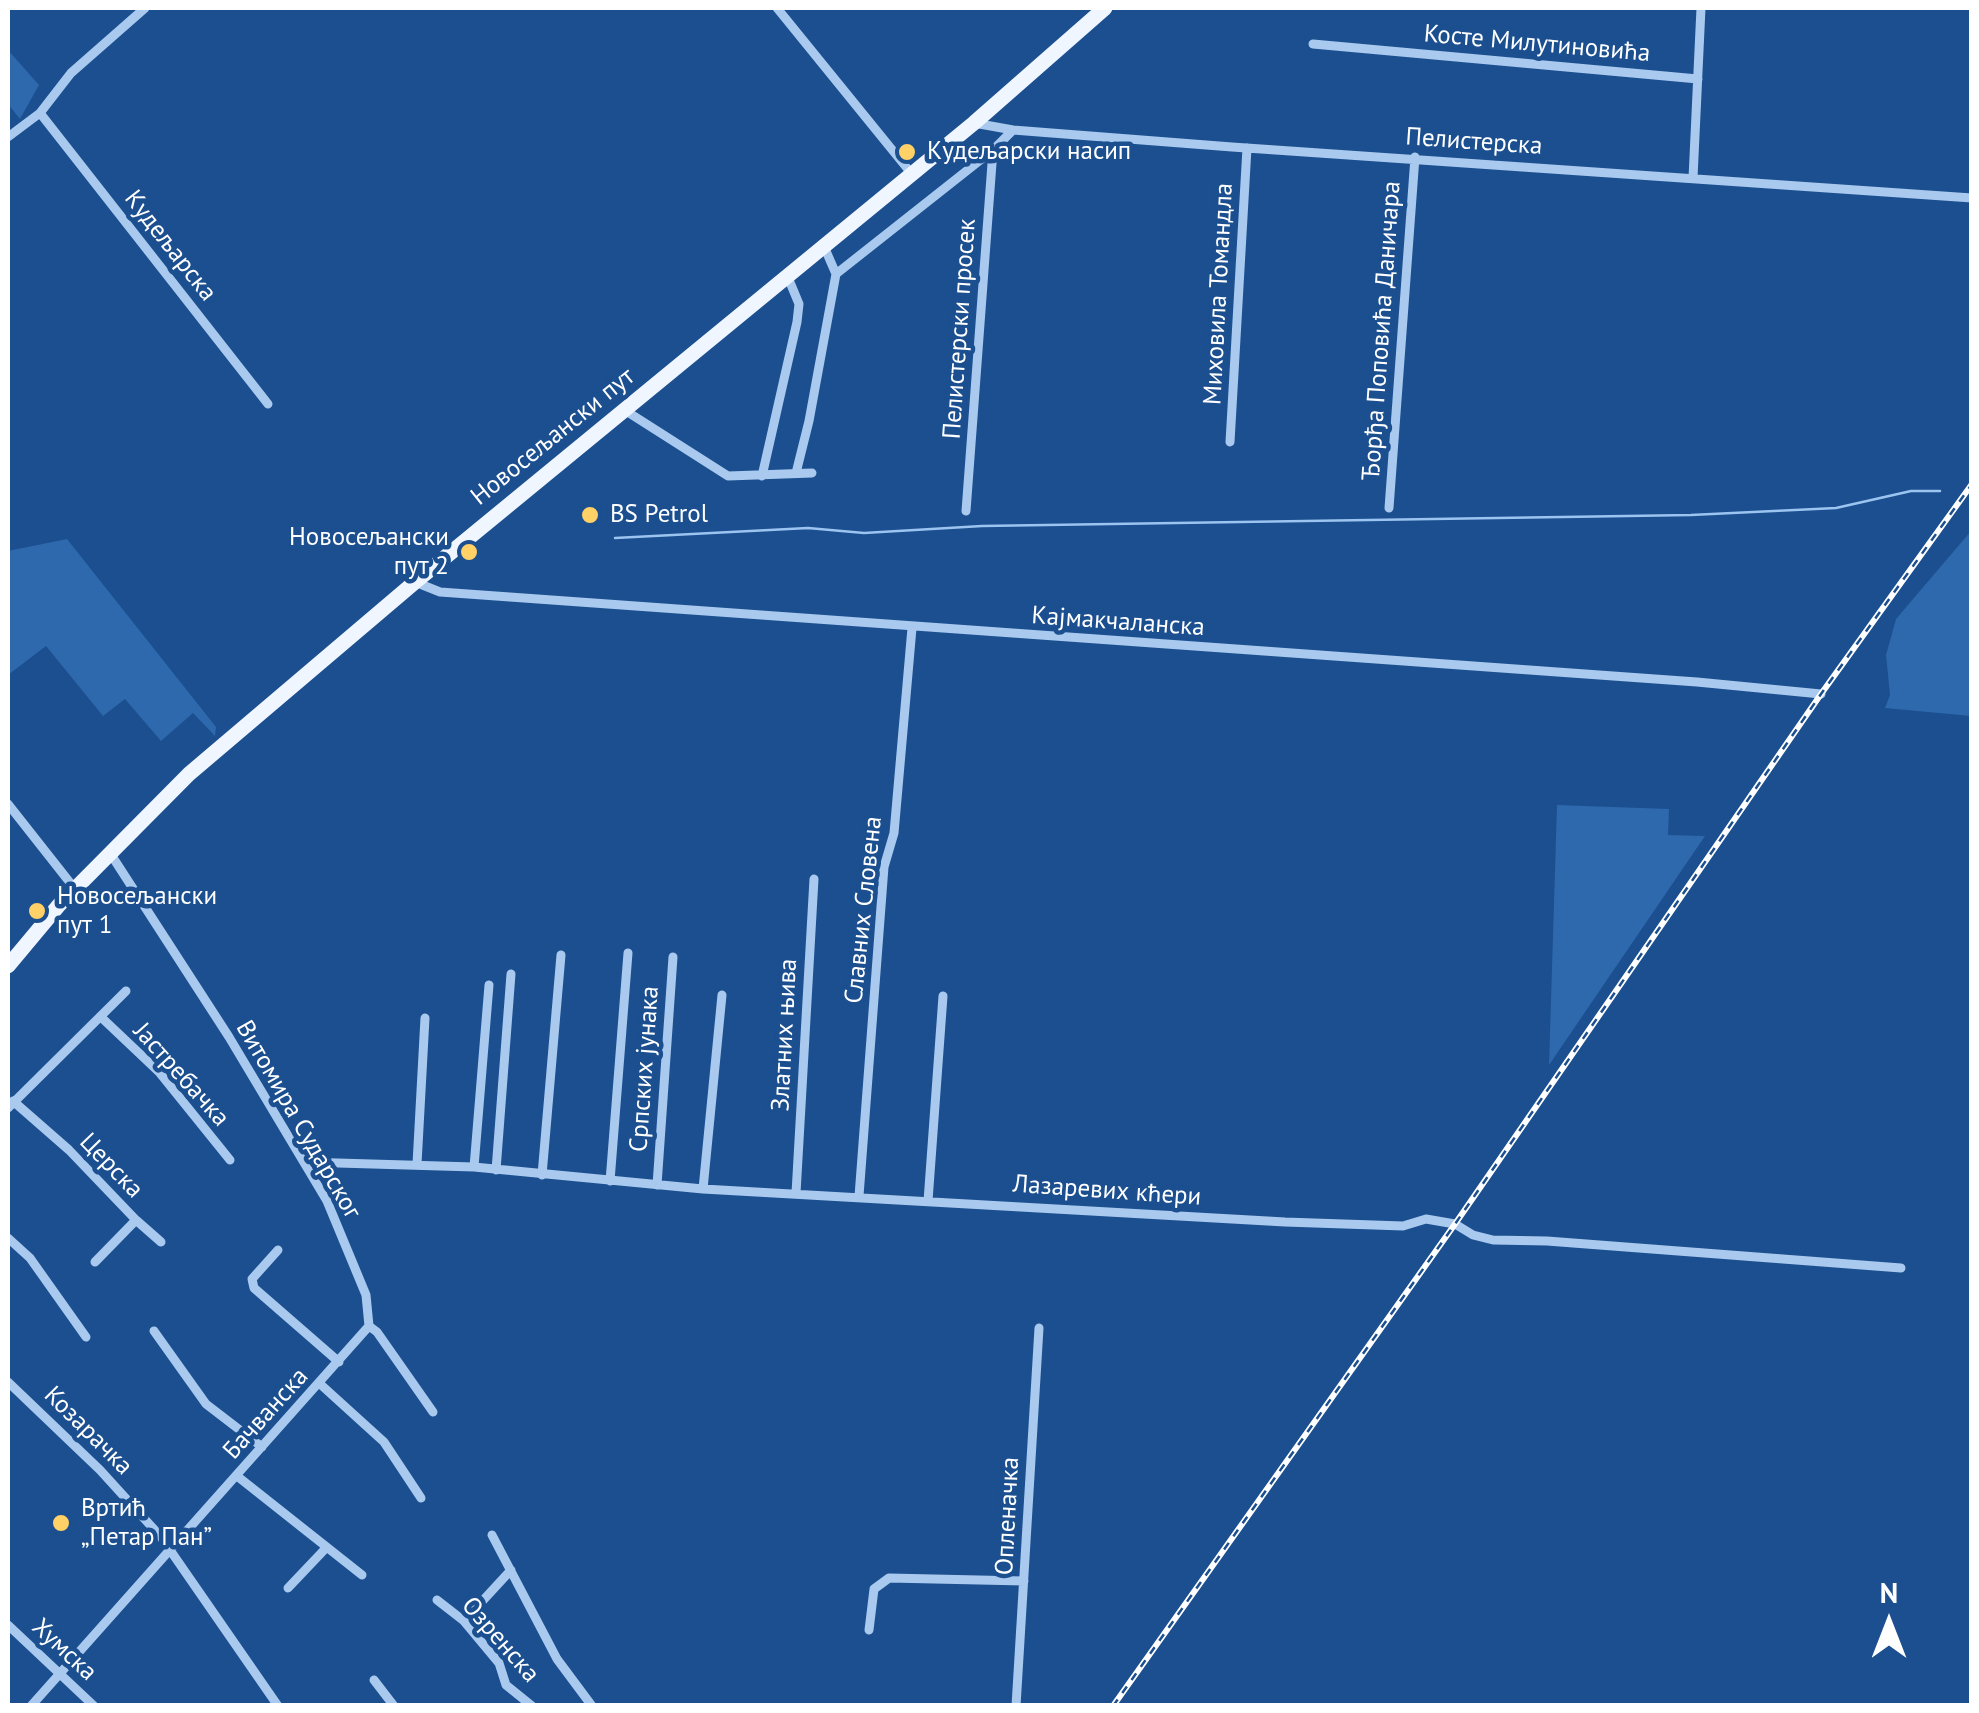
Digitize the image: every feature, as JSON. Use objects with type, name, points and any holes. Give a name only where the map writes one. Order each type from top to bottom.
[{"type":"main road","name":"Новосељански пут","points":[[8,966],[75,889],[189,774],[415,582],[974,123],[1105,8]]},
{"type":"street","points":[[8,137],[40,113],[72,73],[145,8]]},
{"type":"street","points":[[776,8],[912,172]]},
{"type":"street","points":[[1693,178],[1701,8]]},
{"type":"street","name":"Косте Милутиновића","points":[[1313,44],[1698,79]]},
{"type":"street","name":"Кудељарска","points":[[40,113],[268,404]]},
{"type":"street","name":"Пелистерска","points":[[974,123],[1013,130],[1248,148],[1972,198]]},
{"type":"street","points":[[836,274],[1013,130]]},
{"type":"street","name":"Миховила Томандла","points":[[1230,442],[1248,148]]},
{"type":"street","name":"Пелистерски просек","points":[[966,511],[993,150]]},
{"type":"street","name":"Ђорђа Поповића Даничара","points":[[1389,508],[1415,157]]},
{"type":"street","points":[[796,473],[836,274],[823,244]]},
{"type":"street","points":[[762,476],[798,322],[799,304],[787,275]]},
{"type":"street","points":[[626,411],[724,474],[812,472]]},
{"type":"street","name":"Кајмакчаланска","points":[[415,582],[440,592],[1821,694]]},
{"type":"street","name":"Славних Словена","points":[[859,1196],[884,867],[894,833],[912,628]]},
{"type":"street","points":[[8,804],[75,889]]},
{"type":"street","name":"Витомира Сударског","points":[[110,854],[228,1036],[327,1201],[366,1295],[369,1326],[433,1412]]},
{"type":"street","name":"Златних њива","points":[[796,1193],[814,878]]},
{"type":"street","points":[[610,1180],[628,953]]},
{"type":"street","points":[[542,1175],[561,956]]},
{"type":"street","name":"Српских јунака","points":[[657,1185],[673,957]]},
{"type":"street","points":[[496,1170],[511,974]]},
{"type":"street","points":[[474,1167],[488,985]]},
{"type":"street","points":[[10,1105],[126,991]]},
{"type":"street","points":[[703,1189],[722,995]]},
{"type":"street","points":[[928,1201],[944,996]]},
{"type":"street","name":"Јастребачка","points":[[102,1018],[159,1072],[230,1160]]},
{"type":"street","points":[[417,1164],[425,1018]]},
{"type":"street","name":"Церска","points":[[10,1105],[69,1150],[136,1220],[95,1262]]},
{"type":"street","name":"Лазаревих кћери","points":[[304,1162],[474,1167],[703,1189],[1383,1225],[1403,1226],[1426,1219],[1455,1224],[1473,1235],[1493,1240],[1547,1240],[1901,1268]]},
{"type":"street","points":[[136,1220],[161,1242]]},
{"type":"street","points":[[8,1238],[30,1258],[86,1337]]},
{"type":"street","points":[[278,1250],[252,1279],[254,1288],[339,1362]]},
{"type":"street","name":"Бачванска","points":[[31,1706],[369,1326]]},
{"type":"street","name":"Опленачка","points":[[1016,1706],[1039,1328]]},
{"type":"street","points":[[154,1330],[206,1404],[262,1447]]},
{"type":"street","name":"Козарачка","points":[[8,1382],[100,1470],[170,1548],[278,1706]]},
{"type":"street","points":[[319,1383],[384,1442],[421,1498]]},
{"type":"street","points":[[237,1476],[362,1575]]},
{"type":"street","points":[[492,1535],[557,1660],[592,1706]]},
{"type":"street","points":[[288,1588],[326,1548]]},
{"type":"street","points":[[464,1621],[511,1570]]},
{"type":"street","points":[[869,1630],[874,1588],[883,1580],[1024,1581]]},
{"type":"street","name":"Озренска","points":[[437,1600],[464,1621],[499,1663],[506,1685],[532,1706]]},
{"type":"street","name":"Хумска","points":[[8,1624],[94,1706]]},
{"type":"street","points":[[374,1680],[394,1706]]},
{"type":"shaded area","points":[[8,50],[39,85],[20,119],[8,104]]},
{"type":"shaded area","points":[[1971,531],[1971,716],[1885,708],[1890,695],[1886,655],[1896,619]]},
{"type":"shaded area","points":[[67,539],[216,727],[215,736],[193,713],[161,741],[125,699],[103,716],[46,646],[8,675],[8,551]]},
{"type":"shaded area","points":[[1557,805],[1669,809],[1668,835],[1705,836],[1549,1065]]},
{"type":"waterway","points":[[615,538],[808,528],[864,533],[982,526],[1691,515],[1836,508],[1911,491],[1940,491]]},
{"type":"railway","points":[[1113,1706],[1972,484]]},
{"type":"place","name":"Кудељарски насип","points":[[907,152]]},
{"type":"place","name":"BS Petrol","points":[[590,515]]},
{"type":"place","name":"Новосељански пут 2","points":[[469,552]]},
{"type":"place","name":"Новосељански пут 1","points":[[37,911]]},
{"type":"place","name":"Вртић „Петар Пан”","points":[[61,1523]]}]
